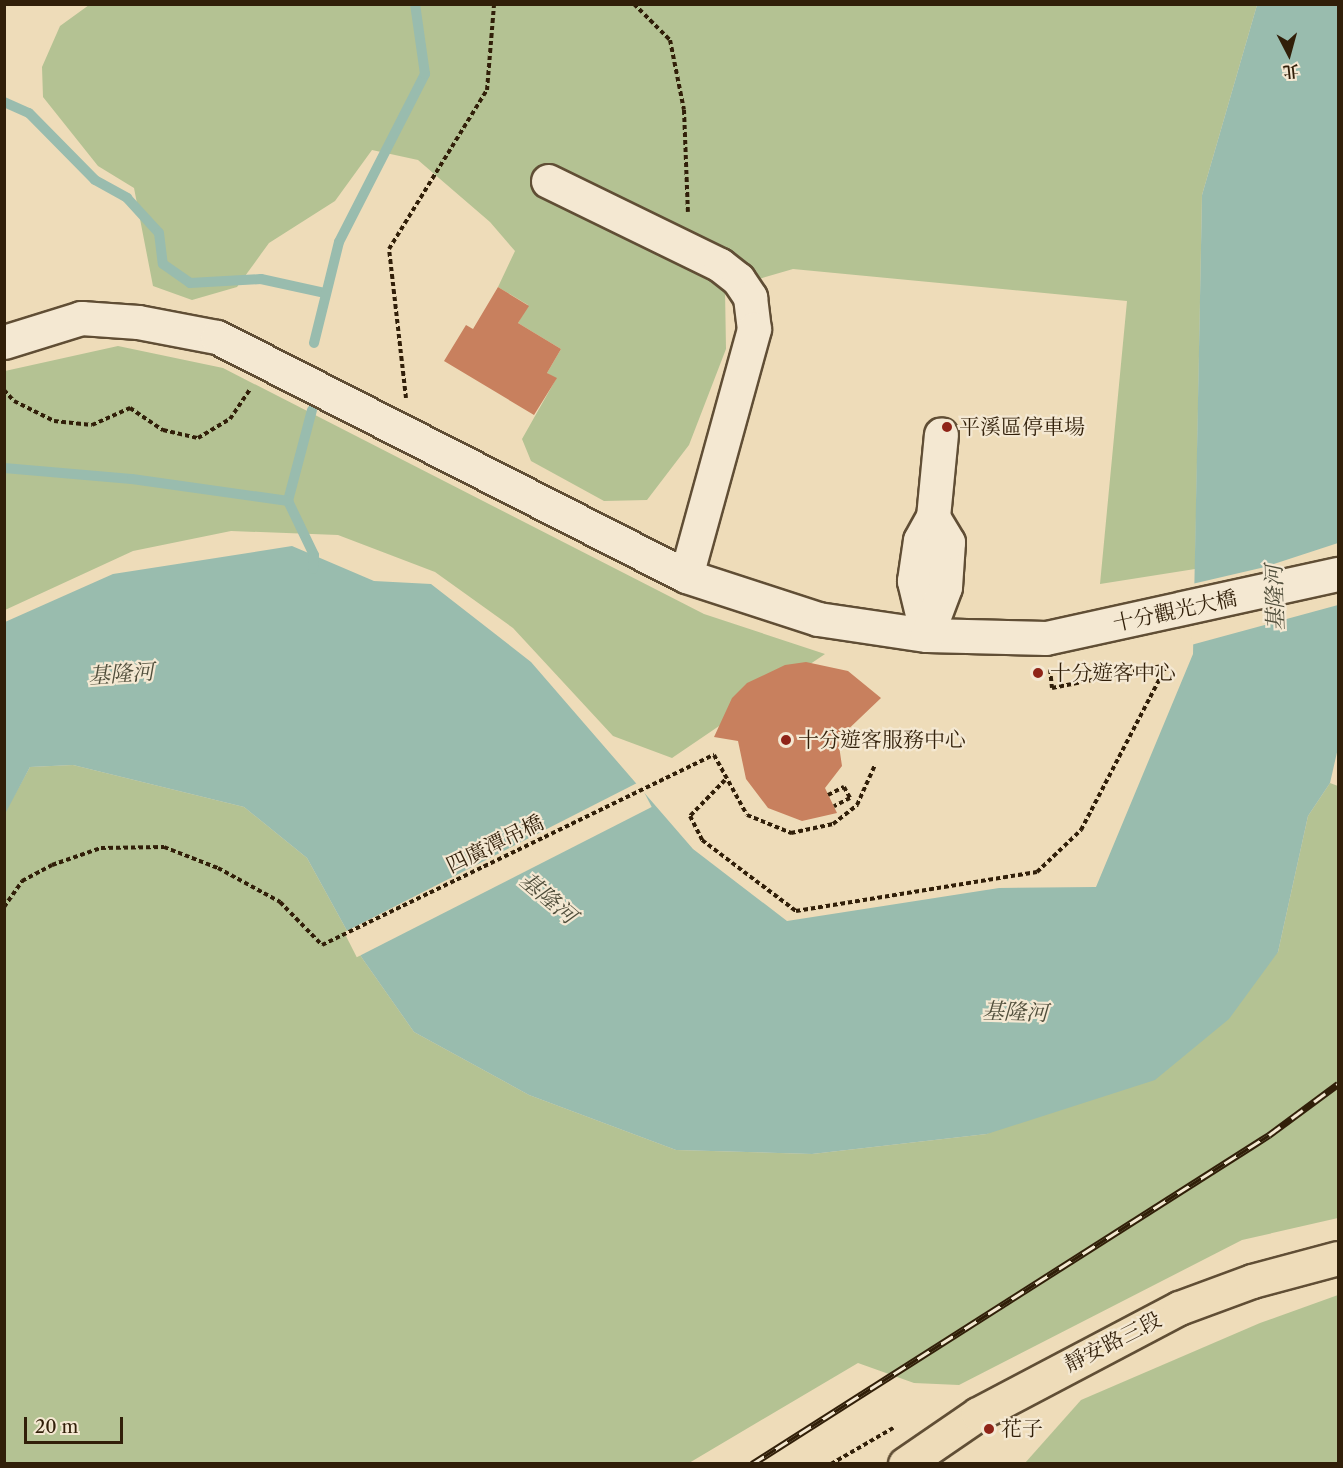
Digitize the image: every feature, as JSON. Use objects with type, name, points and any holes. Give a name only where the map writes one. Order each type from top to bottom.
[{"type":"main road","name":"靜安路三段","points":[[917,1460],[978,1414],[1179,1308],[1252,1281],[1338,1258]]},
{"type":"street","points":[[548,181],[686,249],[738,279],[750,297],[754,329],[686,576]]},
{"type":"street","name":"十分觀光大橋","points":[[4,342],[81,318],[138,322],[217,337],[269,361],[686,576],[818,618],[927,635],[1046,638],[1338,574]]},
{"type":"street","points":[[927,635],[945,587],[948,542],[933,517],[941,434]]},
{"type":"path","points":[[411,434],[389,249],[487,90],[494,4]]},
{"type":"path","points":[[634,4],[670,40],[684,110],[690,178],[686,249]]},
{"type":"path","points":[[4,390],[14,401],[54,421],[92,425],[130,408],[162,430],[198,438],[230,419],[269,361]]},
{"type":"path","points":[[875,765],[857,805],[832,824],[791,833],[747,814],[725,780],[690,816],[702,840],[796,910],[1037,872],[1082,830],[1167,665],[1052,688],[1046,638]]},
{"type":"path","name":"四廣潭吊橋","points":[[4,907],[22,881],[52,865],[101,848],[164,846],[218,868],[280,902],[322,945],[714,755],[725,780]]},
{"type":"path","points":[[828,795],[844,787],[850,798],[834,806]]},
{"type":"green space","points":[[89,5],[1257,5],[1202,195],[1195,569],[1100,584],[1127,301],[793,269],[725,289],[726,349],[689,445],[647,500],[604,501],[531,461],[522,439],[556,379],[547,373],[561,349],[518,323],[528,305],[498,287],[515,251],[490,222],[418,160],[372,150],[335,201],[269,243],[237,287],[192,300],[153,286],[134,188],[98,166],[43,97],[42,67],[60,26]]},
{"type":"green space","points":[[118,346],[223,368],[704,614],[825,654],[672,758],[613,736],[513,628],[435,572],[338,535],[231,531],[133,551],[5,610],[5,371]]},
{"type":"green space","points":[[73,765],[244,807],[307,858],[362,958],[414,1032],[529,1095],[676,1150],[812,1154],[987,1134],[1278,952],[1308,816],[1330,783],[1338,786],[1338,1218],[1242,1240],[959,1385],[914,1383],[858,1363],[689,1463],[5,1464],[4,814],[30,767]]},
{"type":"green space","points":[[1338,1295],[1338,1463],[1025,1463],[1081,1400],[1260,1323]]},
{"type":"water","name":"基隆河","points":[[1257,5],[1338,5],[1338,748],[1330,783],[1308,816],[1278,952],[1229,1019],[1155,1080],[987,1134],[812,1154],[676,1150],[529,1095],[414,1032],[362,958],[307,858],[244,807],[73,765],[30,767],[5,814],[5,622],[113,574],[292,546],[374,581],[431,584],[531,662],[693,849],[787,921],[999,888],[1096,887],[1193,654],[1202,195]]},
{"type":"pier","points":[[1338,543],[1338,605],[1191,645],[1192,584],[1265,567]]},
{"type":"pier","points":[[639,782],[652,807],[357,957],[344,932]]},
{"type":"building","points":[[498,287],[529,306],[518,323],[561,349],[547,373],[557,378],[534,415],[444,361],[466,325],[473,329]]},
{"type":"building","name":"十分遊客服務中心","points":[[806,662],[848,671],[881,698],[838,739],[842,766],[825,788],[837,813],[802,821],[768,808],[746,779],[738,741],[714,737],[732,698],[747,683],[785,665]]},
{"type":"waterway","points":[[314,343],[339,242],[425,74],[415,4]]},
{"type":"waterway","points":[[4,102],[29,113],[95,180],[127,198],[159,233],[163,264],[190,283],[261,279],[325,293]]},
{"type":"waterway","points":[[312,410],[288,501],[314,555],[313,569]]},
{"type":"waterway","points":[[4,468],[132,479],[288,501]]},
{"type":"railway","points":[[752,1464],[1269,1135],[1338,1084]]},
{"type":"place","name":"平溪區停車場","points":[[947,427]]},
{"type":"place","name":"十分遊客中心","points":[[1038,673]]},
{"type":"place","name":"十分遊客服務中心","points":[[786,740]]},
{"type":"place","name":"花子","points":[[989,1429]]}]
